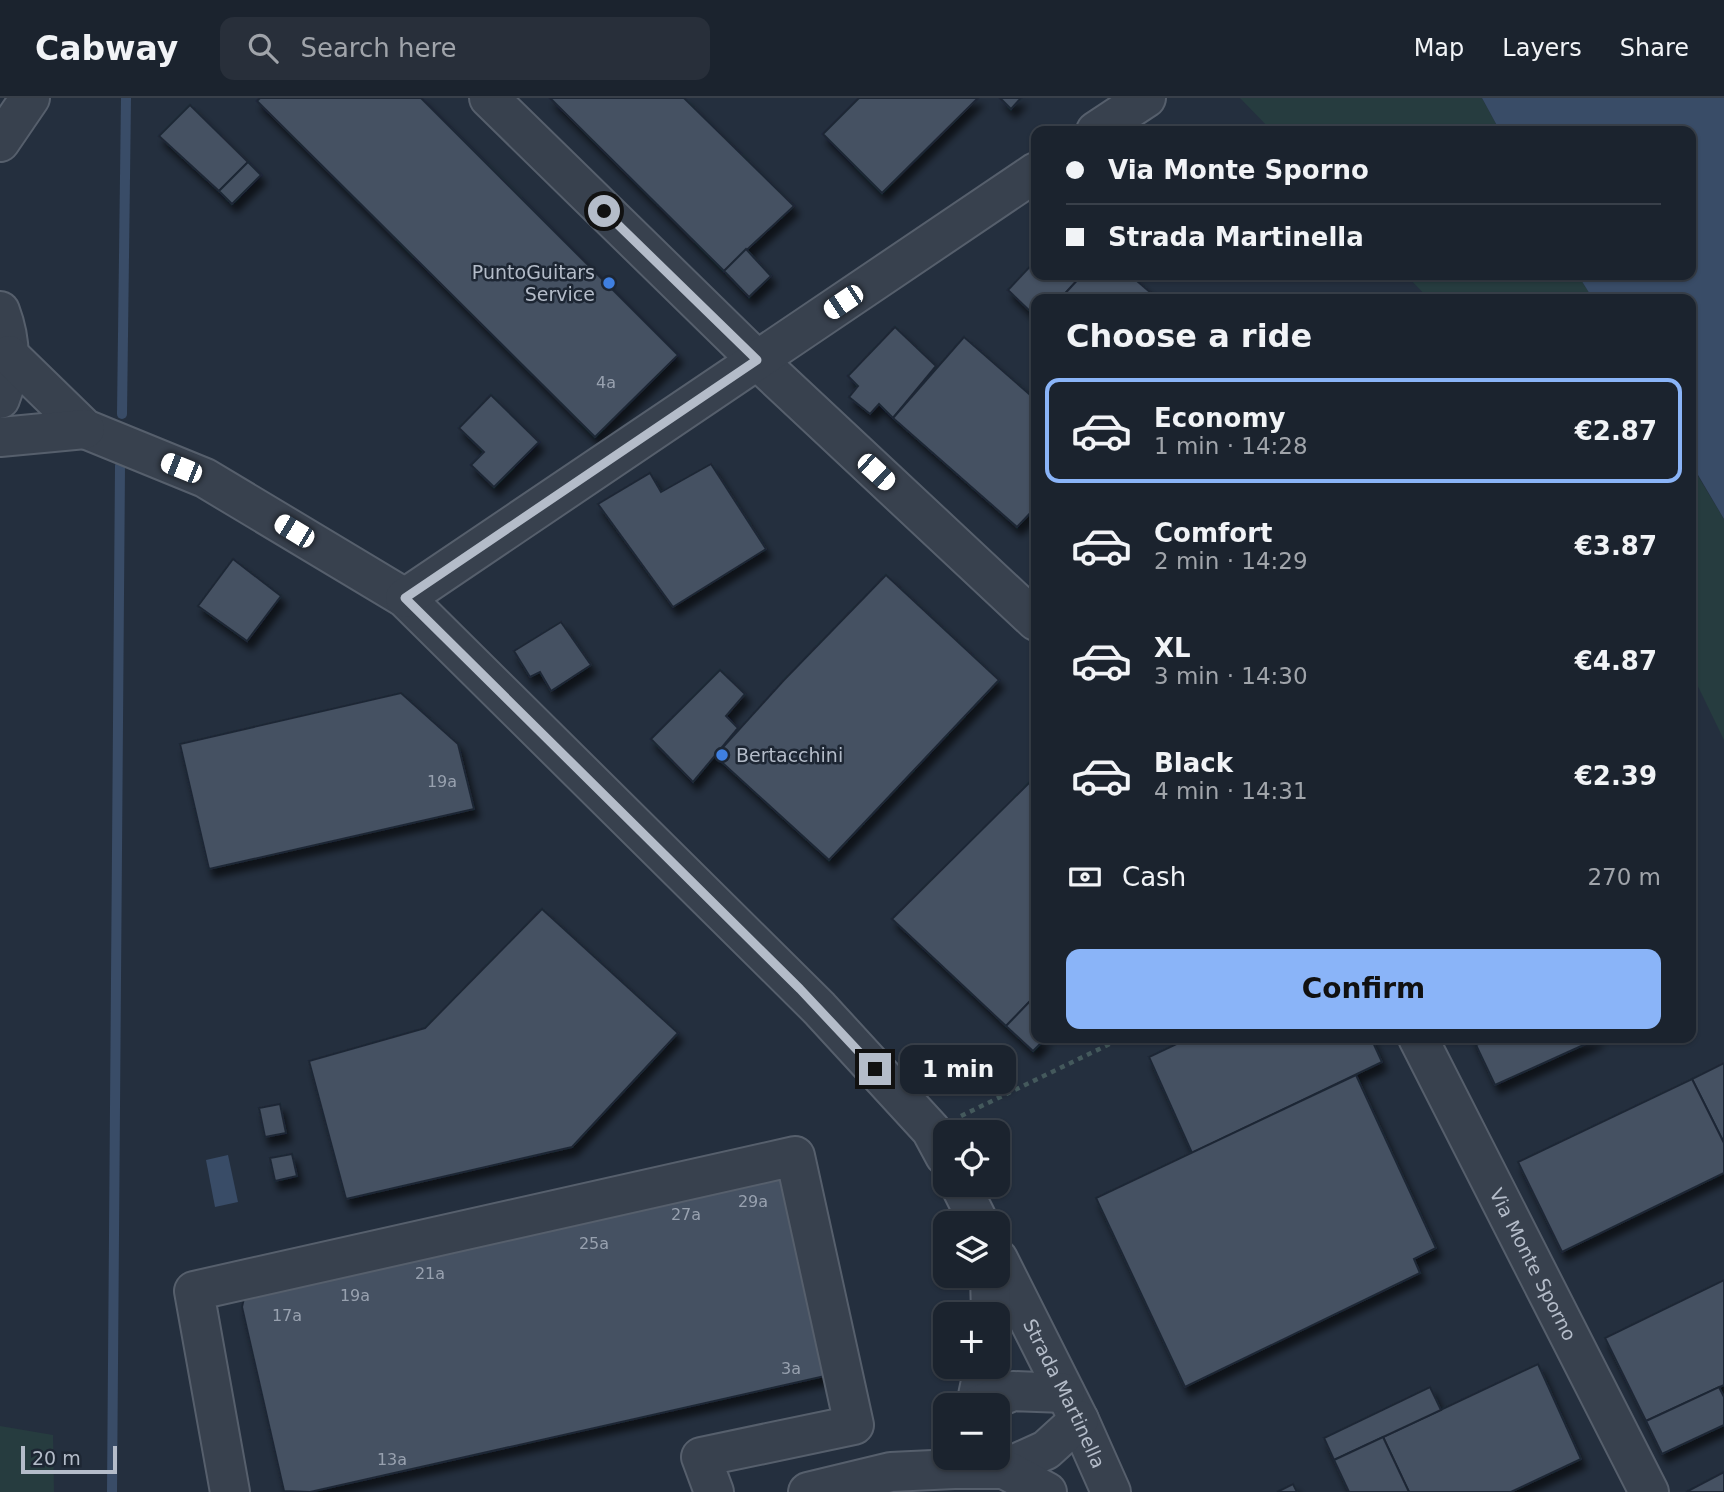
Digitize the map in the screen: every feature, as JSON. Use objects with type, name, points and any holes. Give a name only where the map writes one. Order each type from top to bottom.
[{"type":"street","points":[[0,142],[30,98]]},
{"type":"street","points":[[489,98],[757,360],[1031,616]]},
{"type":"street","points":[[1104,126],[1146,98]]},
{"type":"street","points":[[405,598],[1031,175]]},
{"type":"street","points":[[0,311],[6,326],[9,355],[0,399]]},
{"type":"street","points":[[9,355],[85,429],[205,478],[405,598],[819,1008],[933,1137]]},
{"type":"street","points":[[0,437],[85,429]]},
{"type":"street","name":"Via Monte Sporno","points":[[1421,1043],[1648,1492]]},
{"type":"street","points":[[230,1492],[194,1291],[795,1156],[853,1425],[701,1457],[714,1492]]},
{"type":"street","name":"Strada Martinella","points":[[1010,1283],[1111,1492]]},
{"type":"street","points":[[1008,1393],[1013,1391],[1072,1407],[1046,1450],[1010,1466]]},
{"type":"street","points":[[891,1472],[933,1451]]},
{"type":"street","points":[[808,1492],[891,1472],[966,1470]]},
{"type":"street","points":[[1006,1470],[1047,1492]]},
{"type":"path","points":[[978,1120],[1113,1043]]},
{"type":"green space","points":[[1240,98],[1482,98],[1497,126],[1267,126]]},
{"type":"green space","points":[[1411,280],[1581,280],[1590,294],[1424,294]]},
{"type":"green space","points":[[1696,473],[1724,519],[1724,740],[1696,682]]},
{"type":"green space","points":[[0,1426],[53,1435],[54,1492],[0,1492]]},
{"type":"water","points":[[1482,98],[1724,98],[1724,519],[1696,471],[1696,294],[1590,294],[1581,280],[1696,280],[1696,126],[1497,126]]},
{"type":"water","points":[[228,1155],[238,1202],[215,1207],[206,1160]]},
{"type":"building","points":[[260,98],[421,98],[678,355],[595,437],[257,101]]},
{"type":"building","points":[[550,98],[684,98],[794,206],[724,271]]},
{"type":"building","points":[[859,98],[978,98],[882,193],[823,134]]},
{"type":"building","points":[[1000,98],[1021,98],[1011,109]]},
{"type":"building","points":[[190,105],[248,162],[219,191],[159,136]]},
{"type":"building","points":[[248,162],[261,175],[232,204],[219,191]]},
{"type":"building","points":[[746,249],[771,276],[749,297],[724,271]]},
{"type":"building","points":[[1031,265],[1031,280],[1077,280],[1065,294],[1031,294],[1031,312],[1008,290]]},
{"type":"building","points":[[1077,280],[1136,280],[1152,294],[1065,294]]},
{"type":"building","points":[[895,327],[936,366],[893,418],[879,404],[870,414],[849,397],[858,386],[848,376]]},
{"type":"building","points":[[964,337],[1031,396],[1031,512],[1017,527],[893,418]]},
{"type":"building","points":[[491,395],[539,442],[494,487],[471,465],[484,452],[459,428]]},
{"type":"building","points":[[711,464],[766,549],[673,607],[598,504],[650,473],[661,492]]},
{"type":"building","points":[[233,559],[281,596],[247,641],[198,606]]},
{"type":"building","points":[[886,575],[999,680],[829,860],[715,756]]},
{"type":"building","points":[[561,622],[591,665],[551,691],[540,672],[530,677],[514,651]]},
{"type":"building","points":[[720,670],[745,694],[726,716],[738,728],[693,782],[651,739]]},
{"type":"building","points":[[401,693],[458,744],[474,809],[209,869],[180,744]]},
{"type":"building","points":[[1031,781],[1031,1000],[1006,1026],[892,919]]},
{"type":"building","points":[[542,909],[678,1033],[572,1147],[346,1199],[309,1061],[425,1028]]},
{"type":"building","points":[[1031,1000],[1031,1043],[1041,1043],[1033,1051],[1006,1026]]},
{"type":"building","points":[[1178,1043],[1373,1043],[1382,1062],[1192,1153],[1149,1057]]},
{"type":"building","points":[[1481,1043],[1588,1043],[1495,1085],[1476,1045]]},
{"type":"building","points":[[1724,1063],[1724,1143],[1692,1079]]},
{"type":"building","points":[[1356,1075],[1436,1248],[1414,1259],[1420,1273],[1185,1387],[1096,1198]]},
{"type":"building","points":[[1692,1079],[1724,1143],[1724,1173],[1562,1252],[1518,1162]]},
{"type":"building","points":[[280,1104],[286,1133],[265,1137],[259,1108]]},
{"type":"building","points":[[292,1154],[297,1176],[275,1181],[270,1158]]},
{"type":"building","points":[[784,1176],[825,1376],[310,1492],[284,1491],[242,1307],[244,1298]]},
{"type":"building","points":[[1724,1280],[1724,1385],[1646,1421],[1605,1338]]},
{"type":"building","points":[[1538,1364],[1581,1459],[1511,1492],[1409,1492],[1383,1437]]},
{"type":"building","points":[[1430,1387],[1441,1410],[1334,1460],[1324,1438]]},
{"type":"building","points":[[1719,1387],[1724,1397],[1724,1425],[1662,1454],[1646,1421]]},
{"type":"building","points":[[1383,1437],[1409,1492],[1349,1492],[1334,1460]]},
{"type":"building","points":[[1724,1472],[1724,1492],[1686,1492]]},
{"type":"building","points":[[1293,1484],[1297,1492],[1277,1492]]},
{"type":"waterway","points":[[122,414],[126,98]]},
{"type":"waterway","points":[[112,1492],[120,466]]},
{"type":"place","name":"PuntoGuitars Service","points":[[609,283]]},
{"type":"place","name":"Bertacchini","points":[[722,755]]},
{"type":"route","points":[[604,211],[757,360],[405,598],[819,1008],[875,1069]]}]
